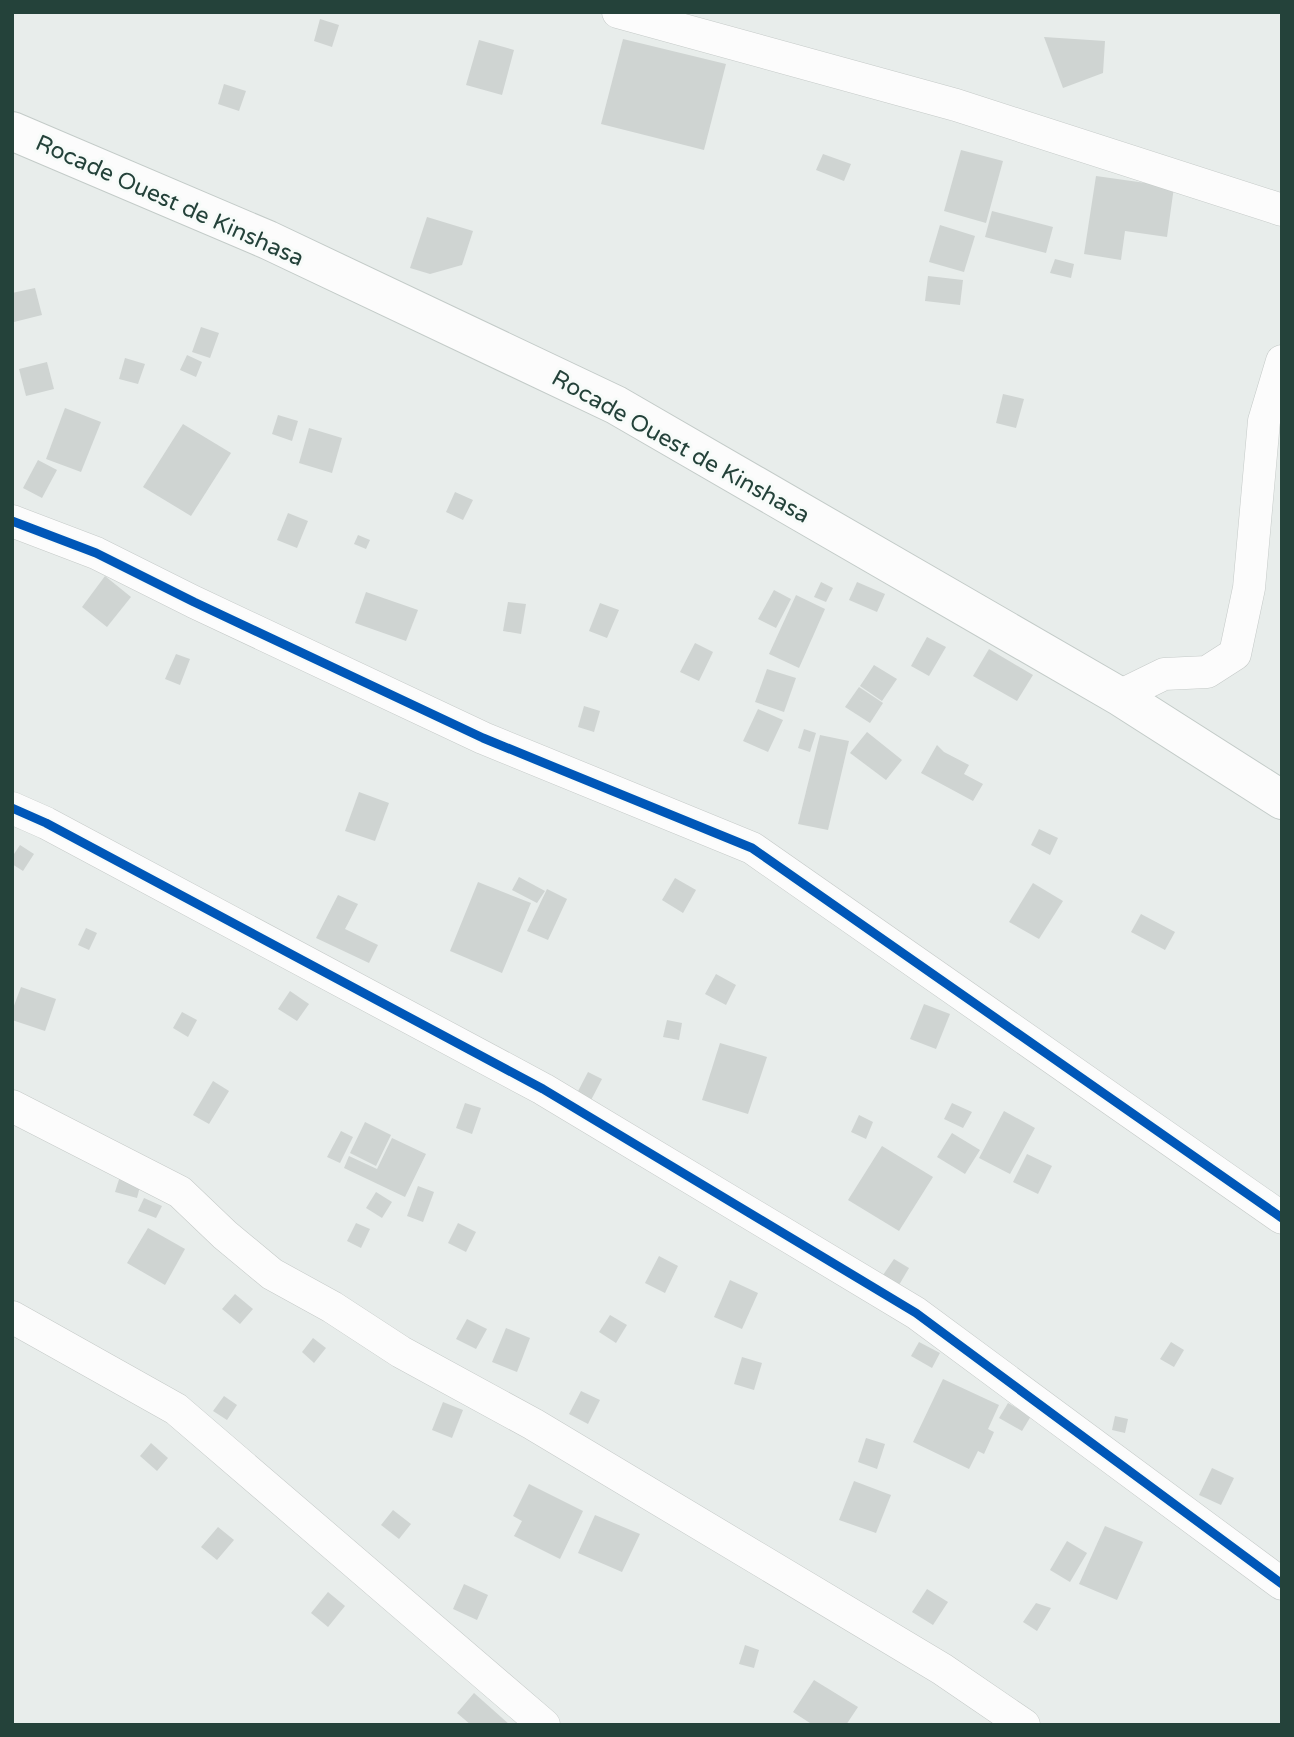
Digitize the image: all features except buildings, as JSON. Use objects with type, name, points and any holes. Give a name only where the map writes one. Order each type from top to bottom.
[{"type":"main road","name":"Rocade Ouest de Kinshasa","points":[[12,131],[268,240],[616,405],[1119,696],[1282,800]]},
{"type":"street","points":[[618,12],[956,105],[1282,210]]},
{"type":"street","points":[[1119,696],[1164,674],[1208,672],[1235,654],[1249,588],[1264,421],[1282,361]]},
{"type":"street","points":[[12,521],[96,553],[483,738],[752,848],[1282,1218]]},
{"type":"street","points":[[12,808],[46,823],[543,1089],[916,1313],[1282,1584]]},
{"type":"street","points":[[12,1106],[180,1192],[225,1235],[272,1274],[332,1307],[401,1352],[545,1431],[930,1662],[1024,1725]]},
{"type":"street","points":[[12,1317],[176,1409],[544,1725]]},
{"type":"cycle path","points":[[12,521],[96,553],[483,738],[752,848],[1282,1218]]},
{"type":"cycle path","points":[[12,808],[46,823],[543,1089],[916,1313],[1282,1584]]}]
